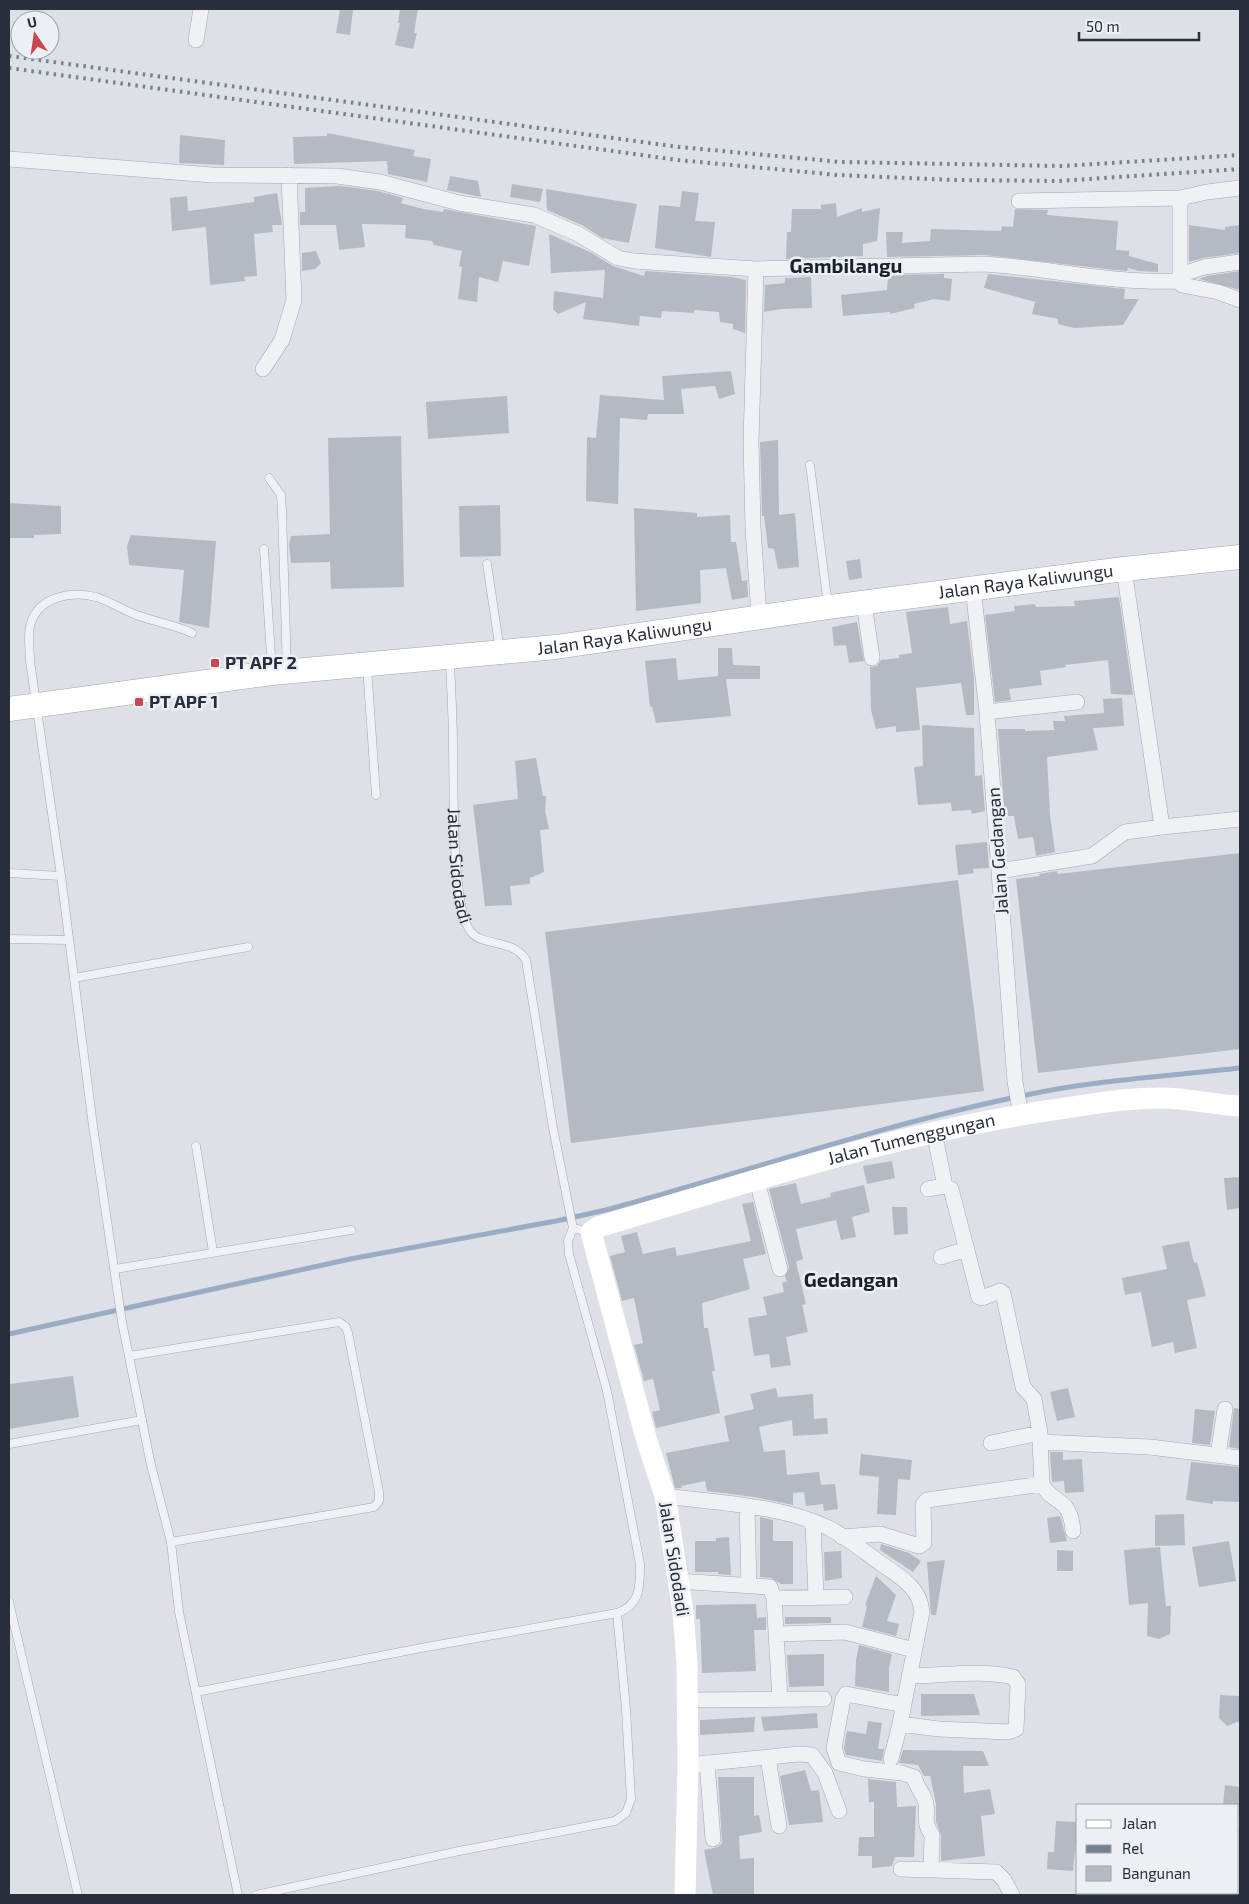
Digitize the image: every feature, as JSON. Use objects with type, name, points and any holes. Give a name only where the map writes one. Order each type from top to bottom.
[{"type":"main road","name":"Jalan Raya Kaliwungu","points":[[9,709],[280,673],[556,647],[829,607],[1124,568],[1240,557]]},
{"type":"street","points":[[196,40],[201,9]]},
{"type":"street","points":[[9,158],[212,175],[337,176],[372,181],[460,203],[529,213],[578,234],[624,260],[756,269],[984,264],[1018,266],[1130,282],[1179,278],[1204,267],[1240,262]]},
{"type":"street","points":[[263,368],[282,340],[294,300],[288,176]]},
{"type":"street","points":[[1019,201],[1180,198],[1240,188]]},
{"type":"street","points":[[1180,198],[1179,278],[1182,286],[1218,292],[1240,300]]},
{"type":"street","points":[[756,269],[751,442],[752,527],[759,618]]},
{"type":"street","points":[[1124,568],[1162,827]]},
{"type":"street","name":"Jalan Gedangan","points":[[973,588],[988,712],[1015,1082],[1020,1110]]},
{"type":"street","points":[[864,603],[872,658]]},
{"type":"street","points":[[988,712],[1077,702]]},
{"type":"street","points":[[999,871],[1092,856],[1125,832],[1240,819]]},
{"type":"street","name":"Jalan Tumenggungan","points":[[579,1228],[598,1227],[757,1181],[1020,1110],[1156,1098],[1240,1106]]},
{"type":"street","points":[[934,1132],[945,1186]]},
{"type":"street","points":[[757,1181],[780,1269]]},
{"type":"street","points":[[928,1189],[945,1186],[951,1189],[978,1291],[982,1298],[1000,1291],[1003,1293],[1024,1391],[1034,1399],[1040,1438],[1042,1484],[1046,1492],[1057,1498],[1069,1509],[1074,1531]]},
{"type":"street","name":"Jalan Sidodadi","points":[[579,1228],[665,1496],[683,1612],[687,1663],[686,1700],[697,1764],[685,1895]]},
{"type":"street","points":[[941,1257],[967,1249]]},
{"type":"street","points":[[1218,1455],[1225,1409]]},
{"type":"street","points":[[991,1443],[1040,1438],[1150,1447],[1240,1458]]},
{"type":"street","points":[[847,1536],[887,1534],[919,1546],[924,1543],[923,1505],[927,1500],[1042,1484]]},
{"type":"street","points":[[665,1496],[780,1513],[829,1528],[847,1536],[916,1590],[921,1600],[922,1612],[900,1724],[891,1759]]},
{"type":"street","points":[[748,1507],[749,1585]]},
{"type":"street","points":[[813,1523],[816,1597]]},
{"type":"street","points":[[677,1580],[770,1587],[774,1598],[780,1700]]},
{"type":"street","points":[[774,1598],[845,1597]]},
{"type":"street","points":[[777,1634],[845,1632],[914,1650]]},
{"type":"street","points":[[900,1724],[939,1729],[1008,1732],[1016,1729],[1018,1684],[1013,1677],[993,1672],[909,1676]]},
{"type":"street","points":[[904,1705],[846,1694],[843,1699],[834,1748],[836,1758],[844,1765],[902,1773],[914,1777],[916,1788],[925,1799],[926,1828],[932,1835],[932,1870]]},
{"type":"street","points":[[686,1700],[824,1699]]},
{"type":"street","points":[[713,1839],[697,1764],[800,1754],[812,1755],[825,1773],[839,1811]]},
{"type":"street","points":[[768,1758],[779,1826]]},
{"type":"street","points":[[901,1869],[996,1872],[1004,1880],[1012,1895]]},
{"type":"lane","points":[[810,465],[829,607]]},
{"type":"lane","points":[[269,478],[280,495],[282,511],[280,673]]},
{"type":"lane","points":[[264,550],[280,673]]},
{"type":"lane","points":[[487,564],[500,653]]},
{"type":"lane","points":[[192,633],[171,624],[132,614],[94,597],[66,596],[55,598],[40,607],[31,623],[30,661],[61,876],[92,1126],[122,1322],[142,1420],[171,1542],[179,1612],[238,1895]]},
{"type":"lane","name":"Jalan Sidodadi","points":[[450,658],[454,820],[462,911],[470,931],[475,936],[513,948],[521,952],[526,960],[551,1119],[570,1212],[579,1228]]},
{"type":"lane","points":[[367,665],[376,795]]},
{"type":"lane","points":[[9,873],[61,876]]},
{"type":"lane","points":[[9,939],[69,940]]},
{"type":"lane","points":[[74,978],[248,947]]},
{"type":"lane","points":[[196,1146],[213,1252]]},
{"type":"lane","points":[[196,1692],[422,1648],[617,1613],[626,1610],[638,1597],[640,1564],[607,1391],[569,1254],[568,1241],[579,1228]]},
{"type":"lane","points":[[115,1269],[351,1230]]},
{"type":"lane","points":[[129,1356],[339,1322],[346,1327],[348,1333],[379,1492],[379,1501],[374,1507],[171,1542]]},
{"type":"lane","points":[[9,1444],[142,1420]]},
{"type":"lane","points":[[9,1602],[78,1895]]},
{"type":"lane","points":[[256,1895],[460,1851],[615,1821],[626,1813],[631,1799],[626,1709],[617,1613]]},
{"type":"building","points":[[340,9],[353,10],[350,35],[336,33]]},
{"type":"building","points":[[400,9],[418,9],[414,33],[417,33],[413,49],[395,45],[400,23],[398,23]]},
{"type":"building","points":[[327,133],[415,150],[413,156],[431,159],[427,182],[388,174],[387,161],[294,164],[293,137],[327,136]]},
{"type":"building","points":[[180,135],[225,140],[224,165],[179,163]]},
{"type":"building","points":[[450,176],[478,181],[481,197],[447,190]]},
{"type":"building","points":[[512,184],[543,189],[540,202],[510,197]]},
{"type":"building","points":[[340,186],[378,191],[403,198],[401,203],[423,209],[443,212],[444,209],[536,226],[529,266],[503,261],[498,282],[479,277],[477,302],[458,299],[462,267],[459,266],[462,251],[434,245],[432,241],[405,238],[406,225],[362,224],[365,247],[339,250],[336,225],[300,225],[300,212],[305,212],[305,188]]},
{"type":"building","points":[[546,189],[637,204],[629,243],[602,238],[582,225],[547,210]]},
{"type":"building","points":[[682,191],[699,193],[695,221],[715,222],[711,257],[655,248],[659,205],[680,207]]},
{"type":"building","points":[[277,193],[282,225],[272,225],[273,232],[254,234],[257,276],[244,277],[245,281],[210,285],[206,227],[172,231],[170,198],[187,196],[188,211],[254,202],[254,197]]},
{"type":"building","points":[[836,203],[837,217],[862,208],[862,212],[880,208],[877,241],[863,244],[863,256],[786,259],[787,232],[791,232],[792,209],[821,209],[821,205]]},
{"type":"building","points":[[1015,209],[1048,210],[1047,215],[1118,221],[1116,250],[1129,251],[1129,256],[1158,264],[1158,272],[1139,271],[1128,268],[1127,271],[1106,269],[985,255],[887,257],[886,232],[903,232],[902,243],[930,241],[931,229],[1001,231],[1002,226],[1013,227]]},
{"type":"building","points":[[1189,225],[1225,230],[1225,227],[1240,225],[1240,253],[1203,258],[1189,262]]},
{"type":"building","points":[[549,234],[590,252],[613,266],[644,276],[645,271],[732,277],[746,280],[745,333],[733,329],[733,324],[720,322],[719,312],[694,310],[694,313],[662,311],[661,318],[640,316],[639,326],[583,319],[586,302],[558,314],[553,309],[554,291],[603,298],[605,270],[551,273]]},
{"type":"building","points":[[316,251],[321,263],[315,269],[302,271],[302,253]]},
{"type":"building","points":[[1240,271],[1240,290],[1199,279],[1206,276]]},
{"type":"building","points":[[944,274],[944,278],[952,279],[950,301],[934,299],[914,304],[915,308],[890,314],[890,312],[843,316],[841,295],[887,290],[888,275]]},
{"type":"building","points":[[988,274],[1125,289],[1124,299],[1139,299],[1123,325],[1074,328],[1058,324],[1058,319],[1032,314],[1035,302],[984,288]]},
{"type":"building","points":[[811,277],[812,308],[781,309],[764,312],[765,285],[785,283],[785,278]]},
{"type":"building","points":[[731,371],[735,394],[719,399],[715,386],[681,389],[684,414],[648,414],[647,420],[620,418],[618,504],[586,501],[587,437],[596,438],[600,395],[664,400],[662,376]]},
{"type":"building","points":[[507,396],[509,433],[428,439],[426,402]]},
{"type":"building","points":[[401,436],[404,587],[331,589],[330,562],[291,563],[289,545],[291,536],[330,534],[328,438]]},
{"type":"building","points":[[778,440],[779,515],[795,513],[799,567],[778,569],[774,549],[768,548],[764,516],[762,516],[760,442]]},
{"type":"building","points":[[9,503],[61,506],[61,534],[34,535],[34,538],[9,538]]},
{"type":"building","points":[[500,505],[501,556],[460,557],[459,506]]},
{"type":"building","points":[[634,508],[697,513],[697,517],[730,515],[731,542],[736,542],[742,581],[747,580],[748,597],[732,600],[726,568],[700,570],[701,603],[636,611]]},
{"type":"building","points":[[131,535],[216,541],[209,628],[179,622],[184,570],[129,565],[127,546]]},
{"type":"building","points":[[860,559],[862,578],[849,580],[846,561]]},
{"type":"building","points":[[1119,597],[1133,695],[1111,694],[1108,660],[1065,665],[1066,667],[1040,671],[1042,685],[1009,689],[1011,700],[995,702],[985,615],[1015,611],[1014,606],[1035,604],[1036,607],[1075,606],[1074,601]]},
{"type":"building","points":[[948,607],[950,624],[967,621],[974,679],[974,715],[966,715],[961,683],[916,688],[920,730],[896,732],[896,726],[876,729],[871,710],[870,667],[877,666],[881,660],[899,658],[899,655],[912,653],[906,612]]},
{"type":"building","points":[[857,622],[864,661],[849,663],[846,645],[834,646],[832,627]]},
{"type":"building","points":[[718,648],[732,648],[733,665],[760,666],[760,679],[726,679],[731,716],[656,723],[652,707],[650,707],[645,661],[676,658],[678,680],[718,676]]},
{"type":"building","points":[[1122,698],[1124,726],[1093,728],[1098,750],[1047,757],[1050,815],[1055,852],[1036,856],[1033,837],[1018,839],[1014,816],[1008,816],[1007,808],[1004,808],[998,729],[1025,729],[1025,731],[1054,730],[1053,721],[1065,721],[1064,716],[1104,713],[1103,699]]},
{"type":"building","points":[[922,725],[974,728],[975,776],[982,775],[985,811],[972,814],[971,810],[952,811],[951,803],[918,805],[914,767],[923,766]]},
{"type":"building","points":[[536,758],[543,796],[546,796],[545,811],[549,829],[540,830],[544,872],[530,878],[530,884],[510,886],[512,905],[485,906],[473,805],[518,799],[515,761]]},
{"type":"building","points":[[987,842],[989,868],[973,869],[974,873],[958,875],[955,845]]},
{"type":"building","points":[[1240,853],[1240,1049],[1038,1073],[1016,879],[1040,876],[1039,874],[1057,871],[1058,874]]},
{"type":"building","points":[[958,880],[984,1091],[571,1143],[545,932]]},
{"type":"building","points":[[892,1161],[895,1178],[867,1184],[863,1166]]},
{"type":"building","points":[[1240,1177],[1240,1208],[1227,1210],[1224,1178]]},
{"type":"building","points":[[796,1183],[801,1204],[831,1197],[830,1193],[864,1185],[870,1212],[852,1217],[856,1237],[841,1240],[836,1220],[796,1229],[803,1259],[796,1262],[806,1304],[802,1305],[808,1332],[786,1337],[791,1365],[771,1368],[769,1354],[754,1356],[748,1318],[767,1315],[763,1297],[784,1292],[782,1283],[787,1281],[785,1276],[789,1267],[769,1189]]},
{"type":"building","points":[[753,1202],[766,1254],[743,1259],[750,1289],[702,1303],[704,1328],[708,1328],[715,1371],[712,1371],[720,1413],[656,1428],[652,1412],[660,1410],[653,1379],[644,1381],[634,1345],[643,1343],[634,1298],[622,1301],[610,1256],[625,1252],[621,1236],[637,1232],[643,1254],[675,1247],[677,1256],[751,1241],[742,1204]]},
{"type":"building","points":[[892,1207],[907,1207],[908,1234],[894,1235]]},
{"type":"building","points":[[1189,1241],[1194,1263],[1197,1262],[1206,1296],[1187,1300],[1197,1348],[1175,1353],[1173,1342],[1152,1347],[1141,1292],[1125,1295],[1122,1278],[1167,1269],[1162,1246]]},
{"type":"building","points":[[73,1376],[79,1417],[9,1429],[9,1384]]},
{"type":"building","points":[[776,1388],[778,1397],[813,1394],[814,1419],[827,1418],[828,1434],[793,1436],[792,1420],[759,1427],[764,1452],[785,1450],[787,1475],[819,1472],[821,1485],[835,1484],[838,1509],[824,1511],[823,1504],[806,1506],[804,1492],[793,1493],[793,1505],[754,1497],[707,1491],[705,1481],[681,1486],[682,1488],[675,1488],[666,1453],[729,1441],[724,1416],[754,1409],[750,1394]]},
{"type":"building","points":[[1068,1388],[1075,1417],[1057,1421],[1050,1392]]},
{"type":"building","points":[[1234,1408],[1240,1409],[1240,1449],[1229,1447]]},
{"type":"building","points":[[1195,1409],[1215,1411],[1210,1445],[1192,1443]]},
{"type":"building","points":[[1050,1452],[1063,1452],[1063,1460],[1082,1459],[1084,1492],[1065,1493],[1064,1481],[1052,1482]]},
{"type":"building","points":[[861,1454],[912,1460],[910,1480],[898,1479],[896,1515],[877,1514],[879,1477],[859,1475]]},
{"type":"building","points":[[1191,1462],[1240,1467],[1240,1502],[1213,1501],[1213,1504],[1186,1500]]},
{"type":"building","points":[[1184,1514],[1185,1545],[1155,1546],[1155,1515]]},
{"type":"building","points":[[1060,1516],[1067,1541],[1050,1543],[1047,1518]]},
{"type":"building","points":[[760,1517],[773,1520],[773,1541],[793,1541],[793,1584],[781,1584],[771,1578],[760,1577]]},
{"type":"building","points":[[729,1537],[731,1575],[718,1574],[718,1572],[695,1572],[695,1541],[716,1541],[716,1538]]},
{"type":"building","points":[[1229,1541],[1236,1581],[1199,1587],[1192,1547]]},
{"type":"building","points":[[881,1544],[909,1553],[921,1561],[913,1572],[880,1550]]},
{"type":"building","points":[[1160,1547],[1166,1606],[1171,1606],[1170,1634],[1159,1639],[1147,1636],[1148,1603],[1129,1605],[1124,1550]]},
{"type":"building","points":[[1057,1550],[1073,1551],[1073,1571],[1057,1571]]},
{"type":"building","points":[[841,1551],[842,1578],[825,1581],[824,1552]]},
{"type":"building","points":[[945,1560],[936,1615],[931,1615],[927,1562]]},
{"type":"building","points":[[876,1576],[896,1595],[887,1621],[899,1624],[896,1636],[862,1627],[867,1606],[865,1605]]},
{"type":"building","points":[[756,1604],[757,1618],[766,1617],[766,1630],[754,1630],[756,1671],[702,1673],[700,1619],[696,1619],[696,1605]]},
{"type":"building","points":[[785,1617],[831,1617],[831,1623],[785,1624]]},
{"type":"building","points":[[859,1645],[892,1654],[889,1668],[889,1692],[855,1686],[856,1660]]},
{"type":"building","points":[[824,1654],[824,1686],[789,1687],[787,1655]]},
{"type":"building","points":[[921,1694],[974,1694],[980,1715],[921,1716]]},
{"type":"building","points":[[1220,1695],[1240,1696],[1240,1721],[1227,1726],[1219,1718]]},
{"type":"building","points":[[817,1713],[818,1728],[764,1731],[761,1717]]},
{"type":"building","points":[[755,1717],[754,1732],[700,1735],[700,1720]]},
{"type":"building","points":[[868,1721],[882,1723],[878,1749],[884,1749],[882,1761],[846,1755],[844,1748],[847,1731],[866,1734]]},
{"type":"building","points":[[903,1750],[983,1751],[989,1766],[963,1766],[964,1793],[990,1789],[995,1814],[981,1816],[985,1856],[941,1861],[941,1835],[936,1822],[936,1804],[930,1776],[924,1776],[918,1765],[899,1763]]},
{"type":"building","points":[[805,1770],[811,1791],[819,1790],[823,1822],[789,1825],[780,1776]]},
{"type":"building","points":[[718,1777],[754,1777],[754,1816],[759,1815],[762,1832],[739,1836],[740,1859],[754,1858],[754,1895],[713,1895],[704,1850],[718,1847],[722,1843]]},
{"type":"building","points":[[868,1779],[896,1782],[897,1807],[916,1806],[914,1857],[895,1857],[892,1866],[872,1868],[872,1856],[858,1856],[859,1837],[874,1837],[874,1802],[869,1802]]},
{"type":"building","points":[[1225,1785],[1240,1787],[1240,1805],[1223,1804]]},
{"type":"building","points":[[1056,1821],[1076,1822],[1073,1871],[1047,1869],[1048,1852],[1054,1852]]},
{"type":"waterway","points":[[9,1334],[350,1259],[606,1210],[868,1134],[1026,1095],[1106,1082],[1240,1068]]},
{"type":"railway","points":[[9,56],[679,147],[841,162],[1063,166],[1240,155]]},
{"type":"railway","points":[[9,68],[678,160],[838,175],[954,180],[1059,181],[1240,169]]},
{"type":"place","name":"PT APF 2","points":[[215,663]]},
{"type":"place","name":"PT APF 1","points":[[139,702]]},
{"type":"district","name":"Gambilangu","points":[[846,266]]},
{"type":"district","name":"Gedangan","points":[[851,1280]]}]
